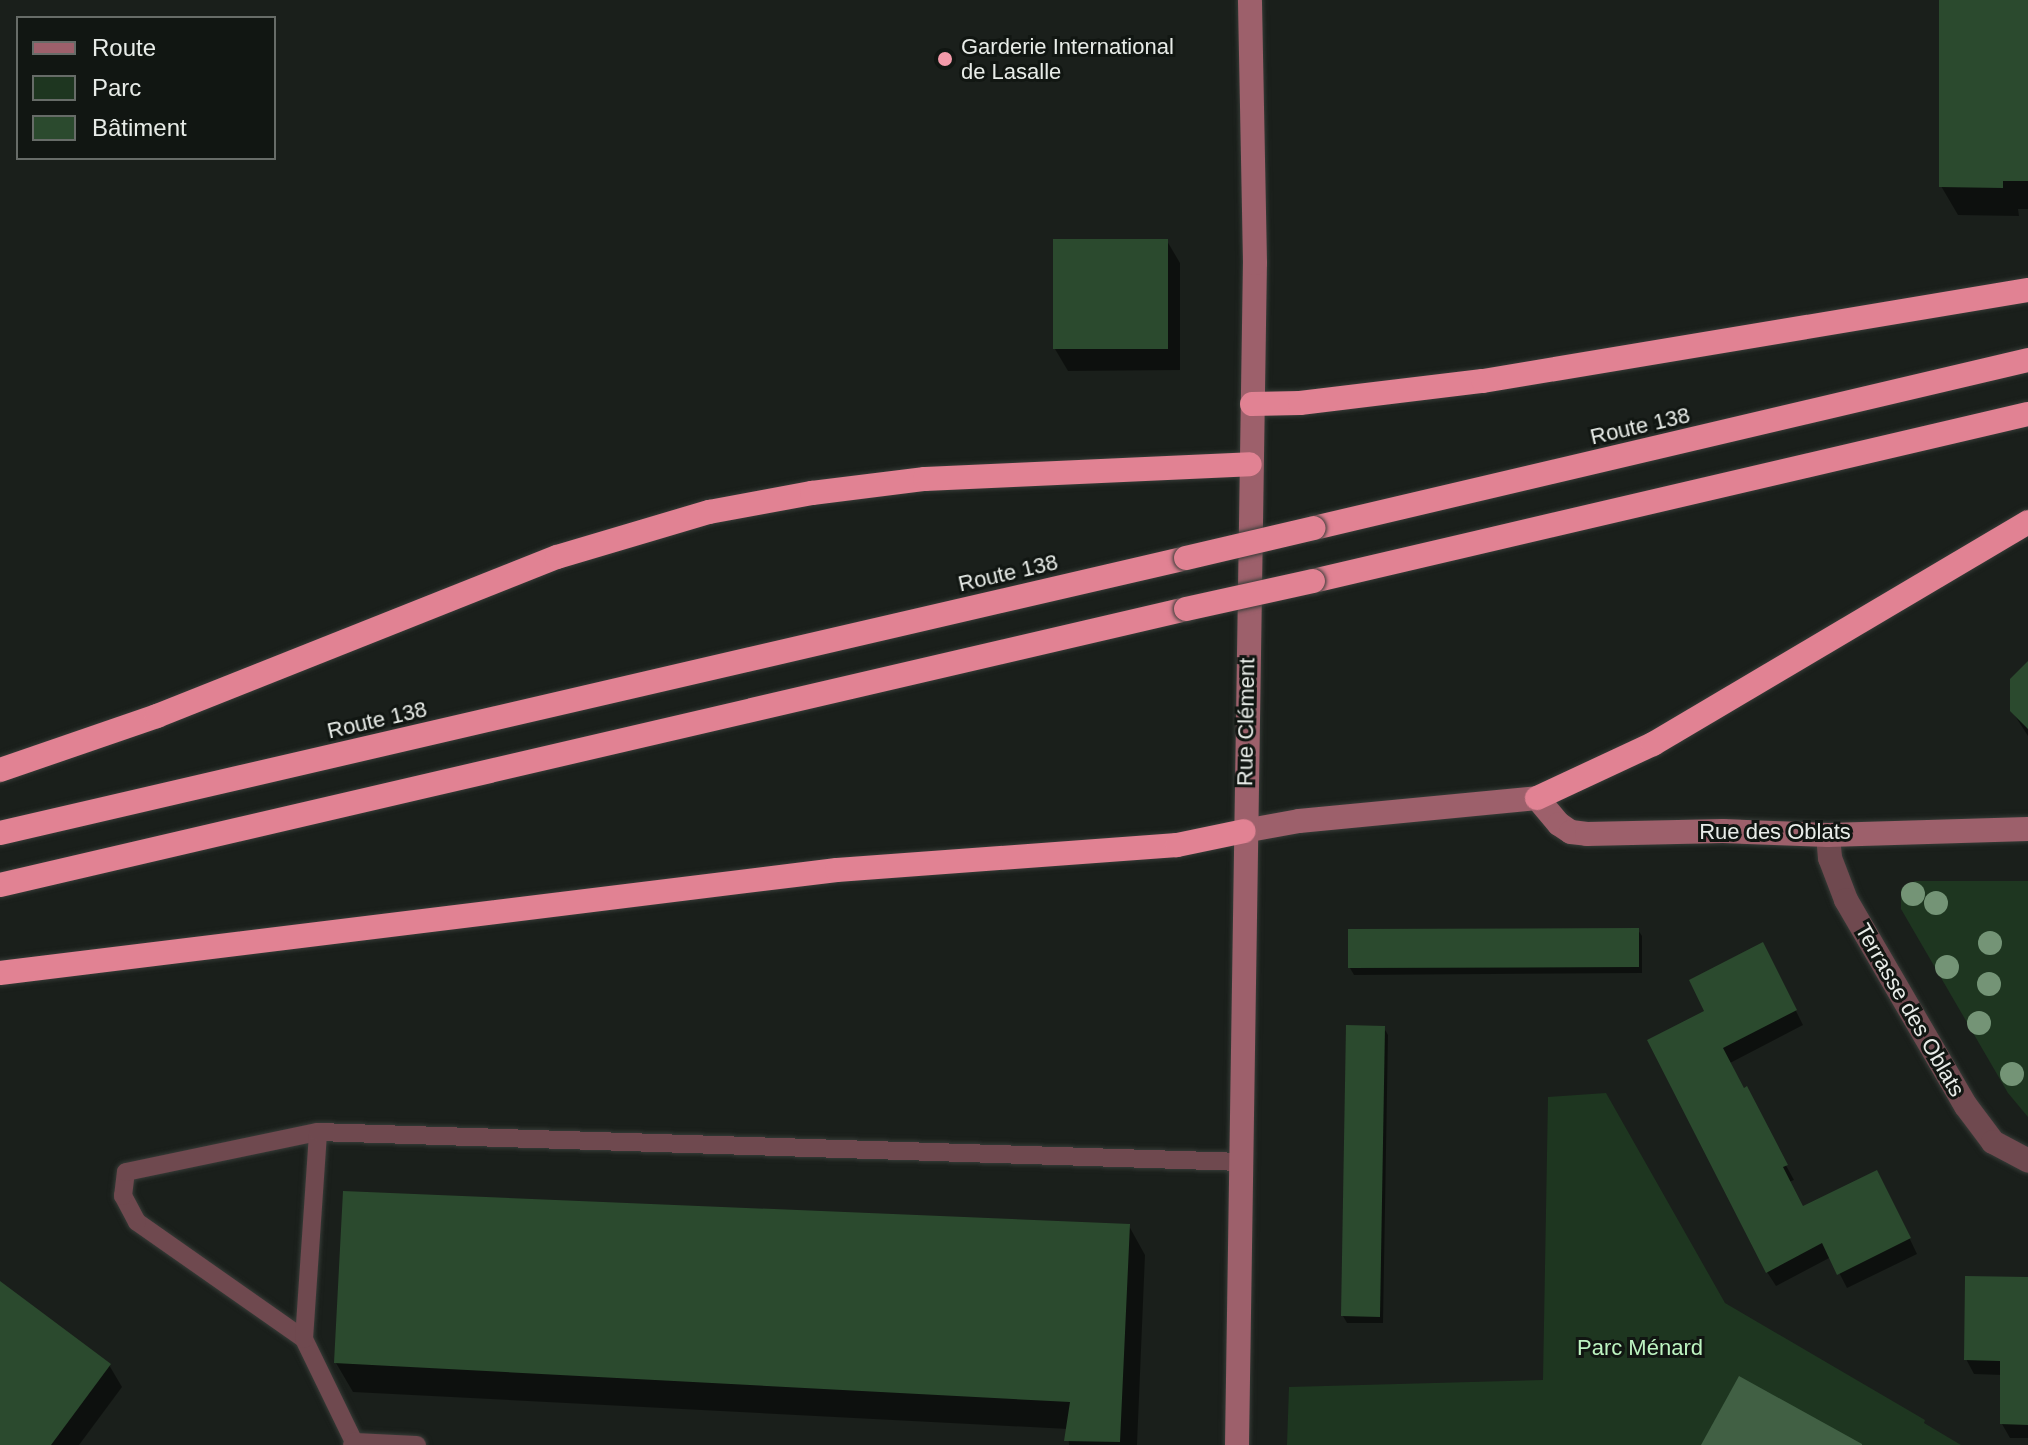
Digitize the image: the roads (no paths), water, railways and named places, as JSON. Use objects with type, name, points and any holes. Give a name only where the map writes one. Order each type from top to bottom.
[{"type":"highway","points":[[1252,404],[1317,401],[1498,379],[2028,290]]},
{"type":"highway","name":"Route 138","points":[[0,833],[2028,360]]},
{"type":"highway","points":[[0,885],[2028,414]]},
{"type":"highway","points":[[0,770],[209,696],[521,570],[602,541],[709,512],[812,493],[925,479],[1250,464]]},
{"type":"highway","points":[[1537,798],[1653,744],[2028,522]]},
{"type":"highway","points":[[0,973],[837,870],[1177,845],[1244,831]]},
{"type":"main road","name":"Rue Clément","points":[[1237,1445],[1255,194],[1250,0]]},
{"type":"main road","points":[[1244,831],[1299,821],[1537,798]]},
{"type":"main road","name":"Rue des Oblats","points":[[1537,798],[1559,824],[1579,833],[1723,831],[1828,835],[2028,829]]},
{"type":"street","name":"Terrasse des Oblats","points":[[1828,835],[1830,858],[1846,900],[1966,1106],[1993,1142],[2028,1161]]},
{"type":"lane","points":[[304,1339],[137,1222],[123,1196],[126,1172],[318,1132],[1241,1162]]},
{"type":"lane","points":[[318,1132],[304,1339],[353,1444],[417,1445]]},
{"type":"place","name":"Garderie International de Lasalle","points":[[945,59]]},
{"type":"park label","name":"Parc Ménard","points":[[1640,1348]]}]
